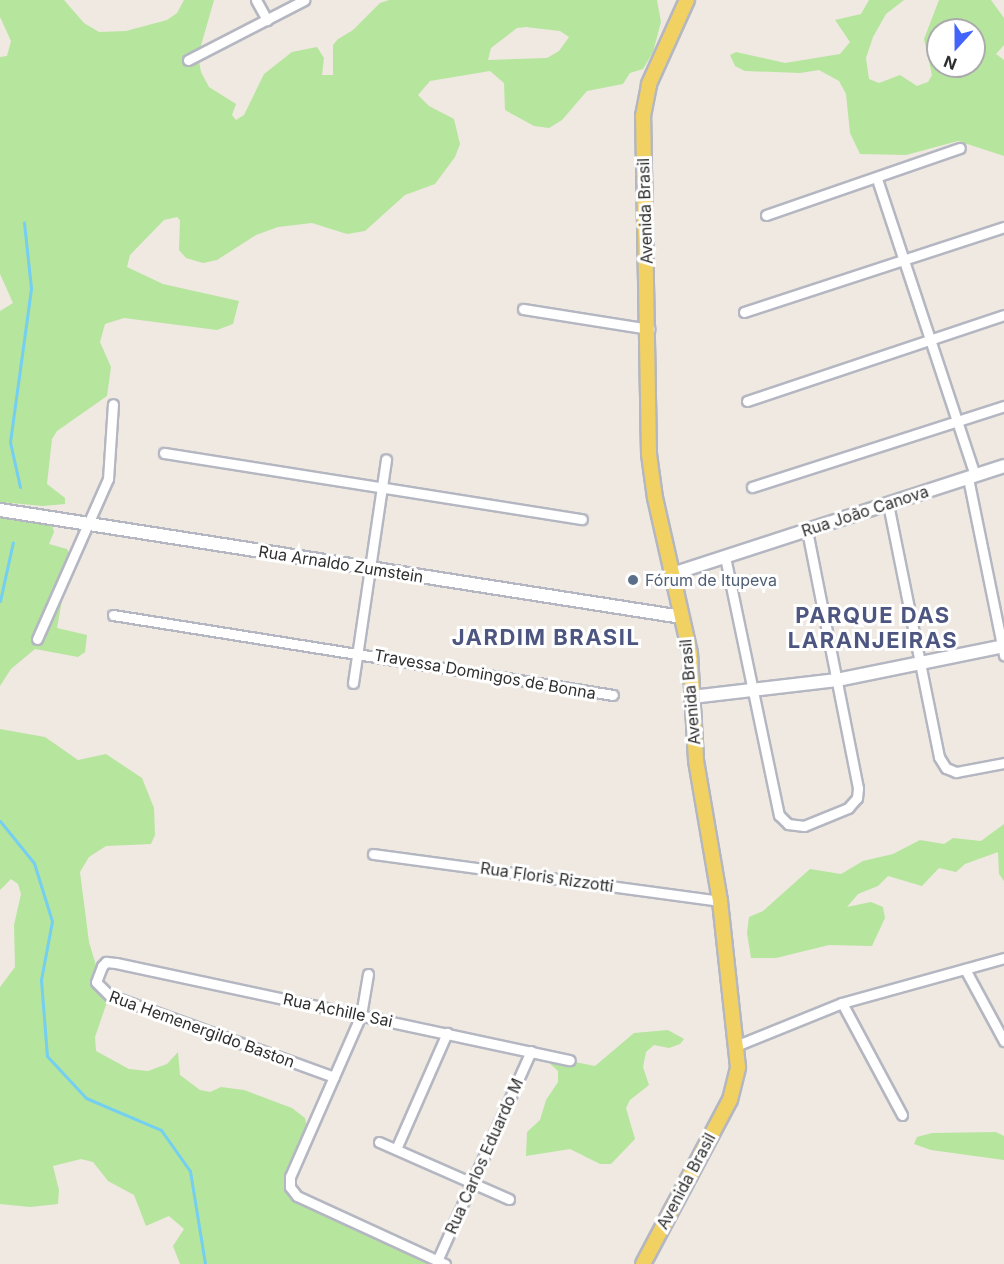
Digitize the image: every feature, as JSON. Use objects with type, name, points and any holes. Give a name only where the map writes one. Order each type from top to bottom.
[{"type":"main road","name":"Avenida Brasil","points":[[644,1264],[730,1100],[738,1045],[720,901],[696,760],[690,653],[649,454],[649,329],[643,116],[649,84],[687,0]]},
{"type":"street","points":[[256,0],[267,20]]},
{"type":"street","points":[[188,60],[304,0]]},
{"type":"street","points":[[766,215],[877,179],[960,148]]},
{"type":"street","points":[[692,697],[837,680],[1003,649],[972,476],[958,422],[877,179]]},
{"type":"street","points":[[744,312],[1004,227]]},
{"type":"street","points":[[523,309],[649,329]]},
{"type":"street","points":[[747,400],[1004,315]]},
{"type":"street","points":[[37,639],[108,479],[113,404]]},
{"type":"street","points":[[752,487],[1004,406]]},
{"type":"street","points":[[164,453],[582,519]]},
{"type":"street","points":[[353,683],[387,459]]},
{"type":"street","name":"Rua João Canova","points":[[672,574],[1004,466]]},
{"type":"street","points":[[888,504],[939,757],[946,768],[956,772],[1004,763]]},
{"type":"street","name":"Rua Arnaldo Zumstein","points":[[0,510],[87,526],[682,617]]},
{"type":"street","points":[[725,557],[779,815],[788,824],[804,826],[848,808],[857,798],[837,680],[807,530]]},
{"type":"street","name":"Travessa Domingos de Bonna","points":[[113,615],[357,652],[613,695]]},
{"type":"street","name":"Rua Floris Rizzotti","points":[[373,854],[720,901]]},
{"type":"street","points":[[738,1045],[842,1003],[1004,958]]},
{"type":"street","name":"Rua Achille Sai","points":[[105,962],[570,1060]]},
{"type":"street","name":"Rua Hemenergildo Baston","points":[[105,962],[96,982],[109,995],[334,1077]]},
{"type":"street","points":[[965,969],[1004,1041]]},
{"type":"street","points":[[368,974],[361,1015],[290,1177],[290,1187],[297,1196],[441,1262]]},
{"type":"street","points":[[842,1003],[902,1115]]},
{"type":"street","points":[[396,1149],[447,1033]]},
{"type":"street","name":"Rua Carlos Eduardo M","points":[[441,1262],[472,1182],[531,1051]]},
{"type":"street","points":[[379,1142],[509,1199]]},
{"type":"green space","points":[[0,0],[64,0],[84,23],[99,32],[126,31],[167,20],[177,13],[184,0],[214,0],[198,56],[201,72],[209,87],[236,104],[232,115],[236,120],[244,115],[264,74],[292,52],[317,47],[324,58],[322,75],[333,75],[333,45],[353,30],[380,3],[389,0],[657,0],[661,22],[653,52],[643,69],[630,73],[623,84],[587,91],[562,120],[549,128],[534,126],[505,110],[504,83],[490,71],[430,81],[418,95],[429,106],[454,119],[460,144],[455,157],[435,184],[405,195],[365,231],[347,234],[312,223],[278,227],[256,235],[217,260],[203,263],[186,258],[179,250],[180,220],[177,217],[164,220],[130,255],[127,267],[163,284],[239,301],[233,324],[217,330],[124,318],[105,324],[100,342],[111,367],[107,396],[57,431],[52,439],[47,484],[65,498],[65,504],[43,506],[0,502],[0,311],[13,303],[0,274],[0,57],[7,56],[11,41],[0,17]],"holes":[[[517,28],[560,31],[569,37],[559,51],[547,58],[488,60],[491,48]]]},
{"type":"green space","points":[[869,0],[904,0],[886,14],[873,37],[866,58],[869,79],[879,83],[900,75],[917,86],[928,82],[930,78],[986,78],[986,18],[932,18],[939,0],[991,0],[1004,18],[1004,45],[996,54],[1004,60],[1004,156],[958,141],[906,155],[860,154],[850,133],[846,94],[839,81],[819,70],[800,73],[745,71],[735,66],[730,55],[736,52],[785,63],[840,54],[850,42],[835,20],[861,14]]},
{"type":"green space","points":[[0,516],[52,525],[54,532],[49,544],[67,549],[70,555],[57,628],[87,635],[85,652],[78,657],[35,649],[11,669],[0,686]]},
{"type":"green space","points":[[0,729],[45,737],[78,760],[106,754],[142,778],[154,808],[155,835],[151,844],[106,846],[89,857],[80,872],[89,942],[107,1002],[95,1037],[96,1051],[129,1069],[148,1071],[167,1064],[178,1052],[180,1075],[200,1090],[210,1092],[221,1087],[244,1090],[292,1108],[305,1118],[307,1127],[287,1181],[293,1197],[324,1216],[431,1264],[180,1264],[173,1246],[184,1229],[169,1216],[146,1226],[134,1195],[108,1181],[93,1162],[81,1159],[53,1166],[59,1190],[58,1204],[30,1207],[0,1204],[0,987],[15,967],[14,925],[21,894],[18,884],[11,879],[0,890]]},
{"type":"green space","points":[[1004,824],[1004,881],[999,874],[998,852],[965,864],[956,872],[939,868],[922,886],[888,876],[878,886],[858,894],[847,907],[871,902],[883,907],[885,918],[872,946],[829,945],[776,958],[751,958],[747,933],[749,917],[763,911],[810,869],[841,874],[863,861],[893,854],[920,840],[944,844],[953,838],[981,841]]},
{"type":"green space","points":[[668,1030],[684,1039],[680,1044],[669,1048],[654,1045],[646,1052],[643,1067],[649,1085],[630,1100],[626,1108],[635,1139],[611,1164],[600,1164],[570,1149],[526,1156],[527,1132],[540,1120],[546,1100],[558,1082],[558,1071],[547,1061],[549,1057],[595,1066],[634,1033]]},
{"type":"green space","points":[[996,1132],[1004,1136],[1004,1160],[931,1150],[914,1144],[917,1137],[932,1133]]},
{"type":"waterway","points":[[20,487],[10,442],[31,288],[24,222]]},
{"type":"waterway","points":[[0,601],[13,542]]},
{"type":"waterway","points":[[0,821],[34,863],[52,921],[41,980],[47,1056],[86,1098],[161,1130],[190,1171],[205,1264]]},
{"type":"place","name":"Fórum de Itupeva","points":[[633,580]]},
{"type":"district","name":"PARQUE DAS LARANJEIRAS","points":[[873,628]]},
{"type":"district","name":"JARDIM BRASIL","points":[[546,638]]}]
